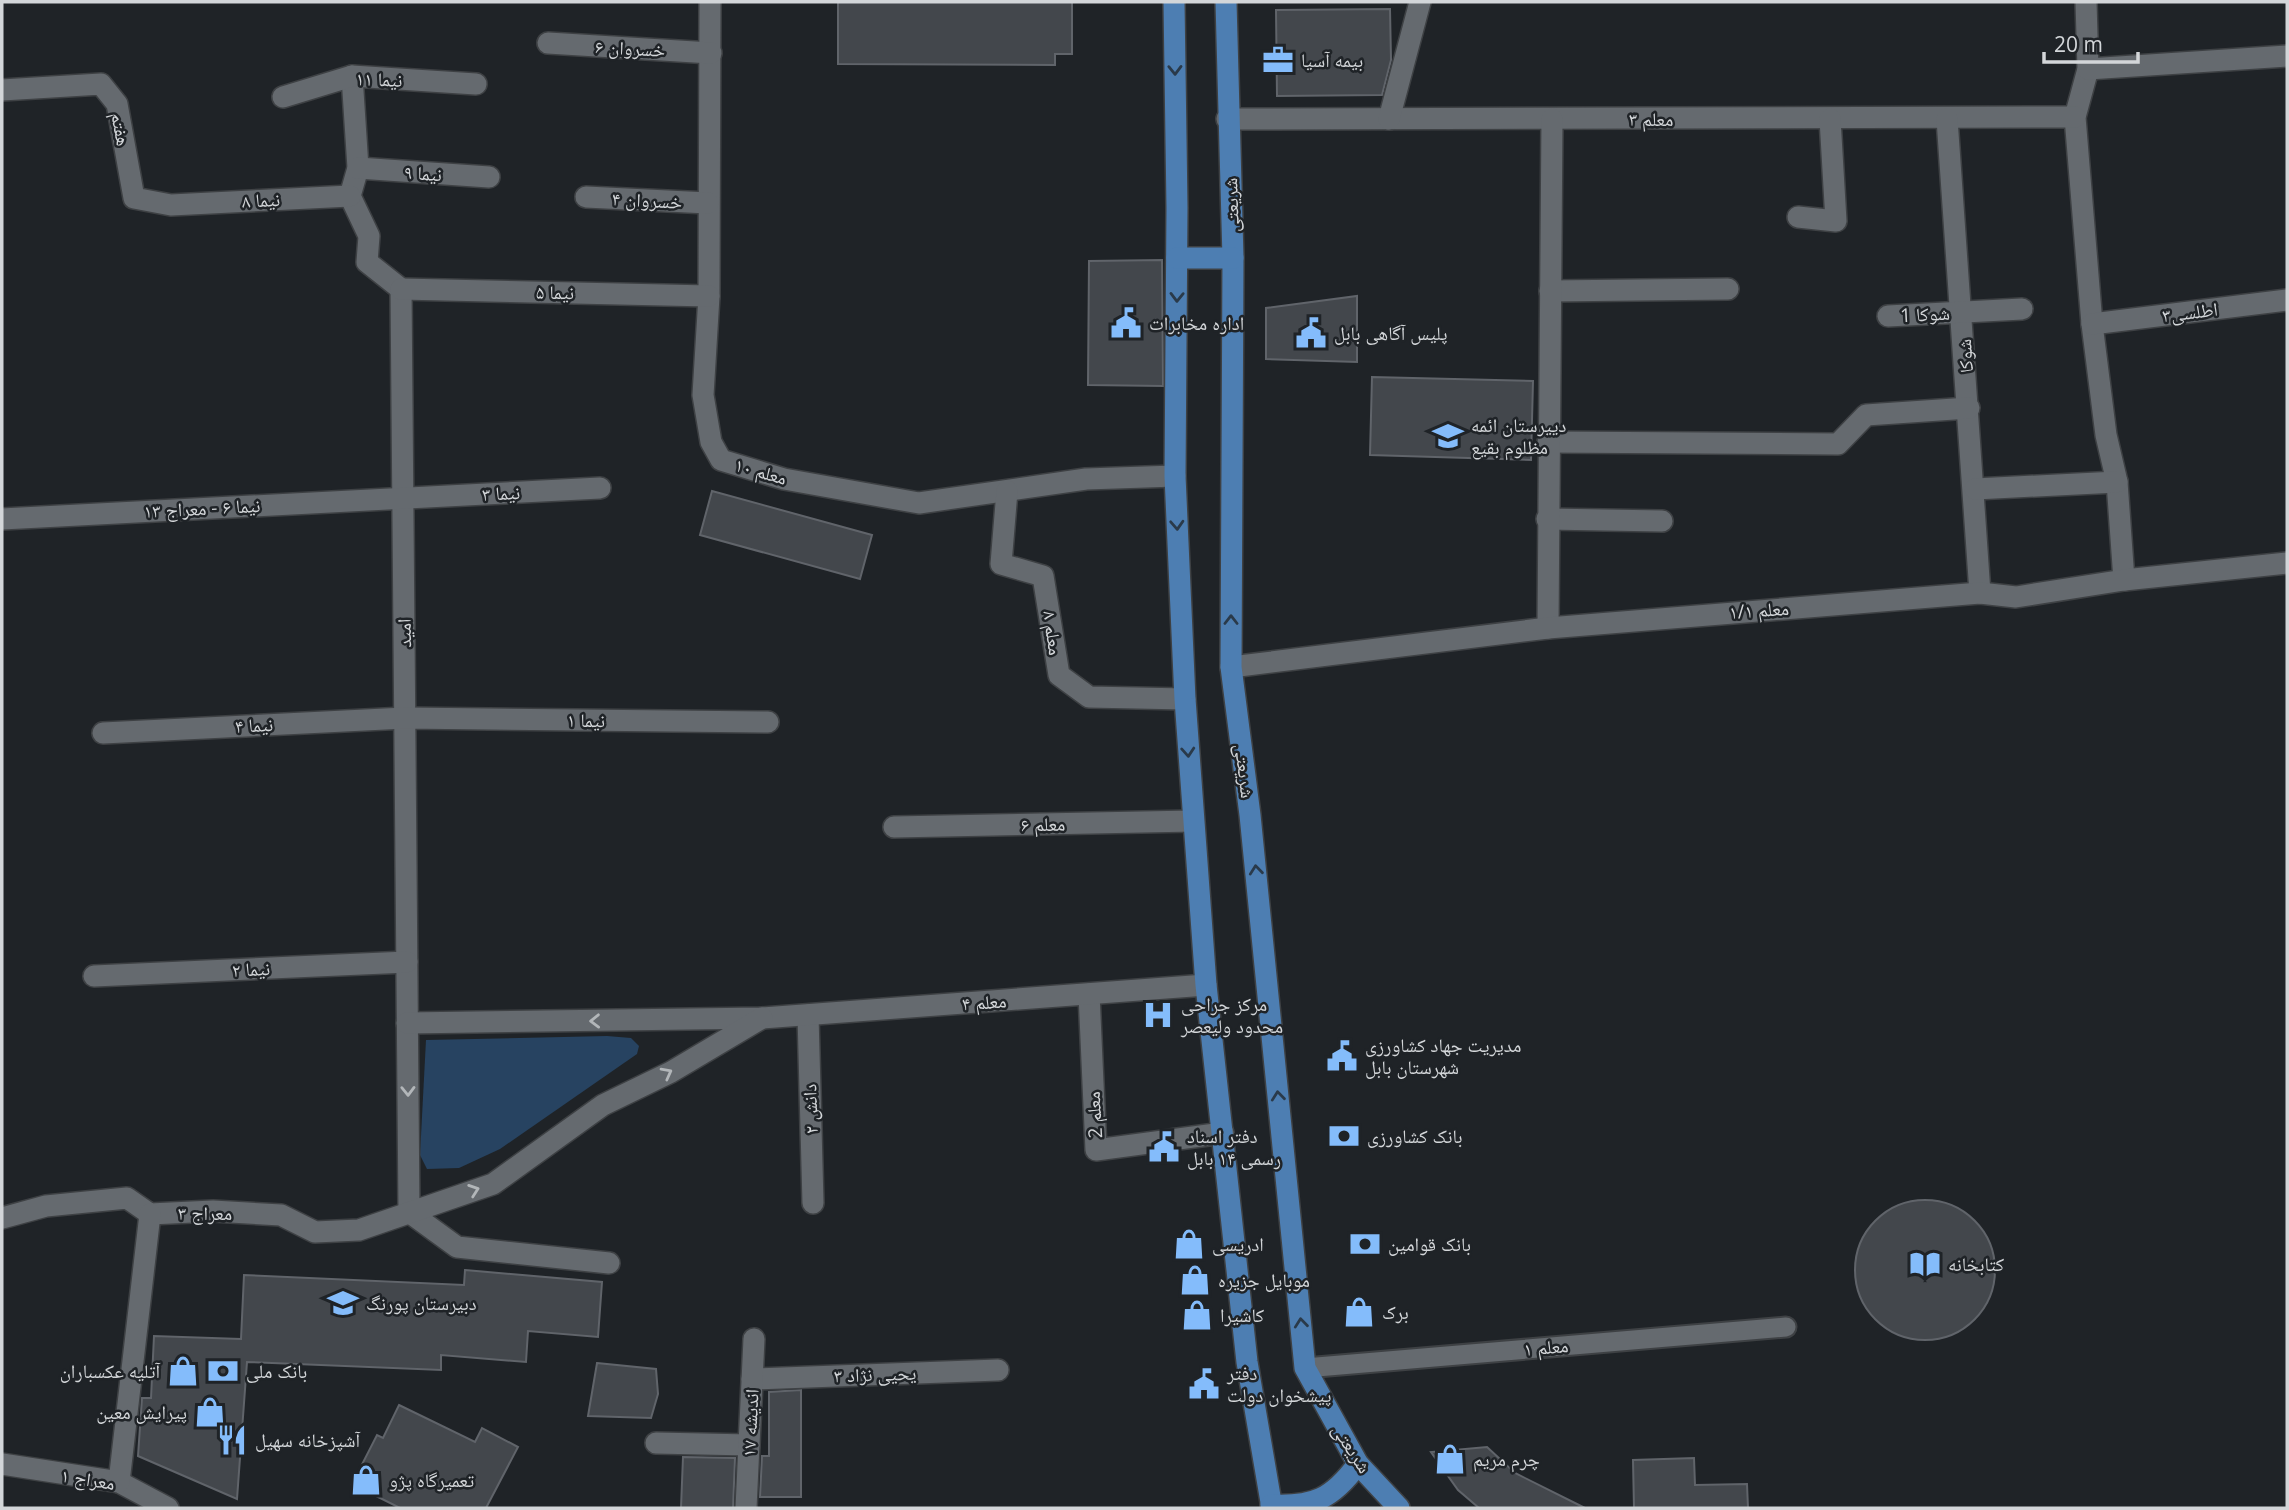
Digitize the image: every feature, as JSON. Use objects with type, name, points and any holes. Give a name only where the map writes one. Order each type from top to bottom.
[{"type":"main road","points":[[1174,2],[1177,257],[1175,476],[1185,699],[1206,985],[1247,1362],[1272,1506],[1297,1506],[1322,1499],[1343,1485],[1358,1464]]},
{"type":"main road","name":"شریعتی","points":[[1226,2],[1227,119],[1233,257],[1231,667],[1250,815],[1305,1368],[1358,1464],[1399,1508]]},
{"type":"main road","points":[[1177,257],[1233,257]]},
{"type":"street","name":"معلم ۱۰","points":[[710,2],[709,296],[703,395],[711,442],[721,460],[784,480],[919,503],[1086,480],[1175,476]]},
{"type":"street","points":[[1389,119],[1420,2]]},
{"type":"street","points":[[2086,2],[2088,69],[2075,117],[2092,324],[2106,435],[2118,482],[2124,580]]},
{"type":"street","name":"خسروان ۶","points":[[548,43],[711,53]]},
{"type":"street","points":[[2088,69],[2287,55]]},
{"type":"street","points":[[352,76],[358,168],[350,196],[369,236],[367,262],[401,289]]},
{"type":"street","name":"نیما ۱۱","points":[[283,97],[352,76],[476,84]]},
{"type":"street","name":"هفتم","points":[[2,90],[101,84],[117,104],[134,198],[171,205]]},
{"type":"street","name":"معلم ۳","points":[[1227,119],[2075,117]]},
{"type":"street","points":[[1548,628],[1552,119]]},
{"type":"street","points":[[1798,217],[1836,222],[1830,119]]},
{"type":"street","name":"شوکا","points":[[1947,119],[1975,489],[1980,593]]},
{"type":"street","name":"نیما ۹","points":[[358,168],[489,177]]},
{"type":"street","name":"نیما ۸","points":[[171,205],[350,196]]},
{"type":"street","name":"خسروان ۴","points":[[586,197],[708,203]]},
{"type":"street","name":"نیما ۵","points":[[401,289],[709,296]]},
{"type":"street","name":"امید","points":[[401,289],[409,1212]]},
{"type":"street","points":[[1550,291],[1728,289]]},
{"type":"street","name":"اطلسی۳","points":[[2092,324],[2287,300]]},
{"type":"street","name":"شوکا 1","points":[[1888,316],[2022,309]]},
{"type":"street","points":[[1548,442],[1838,444],[1866,415],[1969,408]]},
{"type":"street","points":[[1975,489],[2118,482]]},
{"type":"street","name":"نیما ۳","points":[[403,498],[600,488]]},
{"type":"street","name":"معلم ۸","points":[[1007,491],[1000,564],[1044,576],[1059,675],[1088,697],[1185,699]]},
{"type":"street","name":"نیما ۶ - معراج ۱۳","points":[[2,519],[403,498]]},
{"type":"street","points":[[1547,519],[1662,521]]},
{"type":"street","name":"معلم ۱/۱","points":[[1231,667],[1548,628],[1980,593],[2016,597],[2124,580],[2287,562]]},
{"type":"street","name":"نیما ۱","points":[[405,718],[768,722]]},
{"type":"street","name":"نیما ۴","points":[[103,733],[405,718]]},
{"type":"street","name":"معلم ۶","points":[[894,827],[1193,821]]},
{"type":"street","name":"نیما ۲","points":[[94,976],[407,962]]},
{"type":"street","name":"معلم ۴","points":[[407,1023],[762,1018],[1206,985]]},
{"type":"street","name":"معلم 2","points":[[1088,994],[1096,1150],[1223,1133]]},
{"type":"street","name":"دانش ۲","points":[[808,1015],[813,1203]]},
{"type":"street","name":"معراج ۳","points":[[2,1218],[46,1206],[128,1198],[150,1214],[214,1211],[281,1215],[315,1231],[359,1230],[493,1184],[603,1105],[671,1072],[762,1018]]},
{"type":"street","points":[[409,1212],[457,1247],[609,1263]]},
{"type":"street","points":[[120,1482],[150,1214]]},
{"type":"street","name":"اندیشه ۱۷","points":[[746,1508],[754,1339]]},
{"type":"street","name":"یحیی نژاد ۳","points":[[752,1379],[998,1370]]},
{"type":"street","points":[[656,1443],[748,1445]]},
{"type":"street","name":"معراج ۱","points":[[2,1464],[120,1482],[169,1508]]},
{"type":"lane","name":"معلم ۱","points":[[1305,1368],[1786,1326]]},
{"type":"shaded area","points":[[607,1036],[631,1038],[639,1046],[637,1054],[500,1149],[459,1168],[427,1169],[420,1155],[426,1040]]},
{"type":"building","points":[[838,2],[1072,2],[1072,54],[1055,54],[1055,65],[838,64]]},
{"type":"building","points":[[1390,9],[1391,60],[1382,95],[1277,96],[1276,10]]},
{"type":"building","name":"اداره مخابرات","points":[[1162,260],[1163,386],[1088,385],[1089,261]]},
{"type":"building","name":"پلیس آگاهی بابل","points":[[1357,296],[1357,362],[1266,359],[1266,308]]},
{"type":"building","points":[[1372,377],[1533,381],[1531,460],[1370,455]]},
{"type":"building","points":[[712,491],[872,535],[860,579],[700,535]]},
{"type":"building","name":"کتابخانه","points":[[1925,1200],[1952,1205],[1975,1220],[1990,1243],[1995,1270],[1990,1297],[1975,1320],[1952,1335],[1925,1340],[1898,1335],[1875,1320],[1860,1297],[1855,1270],[1860,1243],[1875,1220],[1898,1205]]},
{"type":"building","points":[[465,1270],[602,1282],[598,1337],[528,1331],[526,1362],[441,1355],[441,1370],[247,1362],[237,1499],[138,1456],[142,1398],[151,1398],[154,1336],[241,1339],[244,1275],[464,1285]]},
{"type":"building","points":[[597,1363],[656,1369],[658,1394],[651,1418],[588,1416]]},
{"type":"building","points":[[801,1390],[801,1497],[760,1497],[762,1456],[769,1456],[769,1392]]},
{"type":"building","points":[[399,1405],[475,1442],[482,1428],[518,1447],[486,1508],[400,1508],[352,1484],[377,1435],[383,1438]]},
{"type":"building","points":[[1487,1447],[1515,1473],[1585,1508],[1479,1508],[1458,1490],[1431,1452]]},
{"type":"building","points":[[683,1457],[735,1458],[733,1508],[681,1508]]},
{"type":"building","points":[[1694,1458],[1695,1485],[1747,1484],[1748,1508],[1634,1508],[1633,1460]]},
{"type":"place","name":"بیمه آسیا","points":[[1278,60]]},
{"type":"place","name":"اداره مخابرات","points":[[1126,323]]},
{"type":"place","name":"پلیس آگاهی بابل","points":[[1311,333]]},
{"type":"place","name":"دییرستان ائمه مظلوم بقیع","points":[[1448,436]]},
{"type":"place","name":"مرکز جراحی محدود ولیعصر","points":[[1158,1015]]},
{"type":"place","name":"مدیریت جهاد کشاورزی شهرستان بابل","points":[[1342,1056]]},
{"type":"place","name":"بانک کشاورزی","points":[[1344,1136]]},
{"type":"place","name":"دفتر اسناد رسمی ۱۴ بابل","points":[[1164,1147]]},
{"type":"place","name":"ادریسی","points":[[1189,1244]]},
{"type":"place","name":"بانک قوامین","points":[[1365,1244]]},
{"type":"place","name":"کتابخانه","points":[[1925,1264]]},
{"type":"place","name":"موبایل جزیره","points":[[1195,1280]]},
{"type":"place","name":"دبیرستان پورنگ","points":[[343,1303]]},
{"type":"place","name":"برک","points":[[1359,1312]]},
{"type":"place","name":"کاشیرا","points":[[1197,1315]]},
{"type":"place","name":"آتلیه عکسباران","points":[[183,1371]]},
{"type":"place","name":"بانک ملی","points":[[223,1371]]},
{"type":"place","name":"دفتر پیشخوان دولت","points":[[1204,1384]]},
{"type":"place","name":"پیرایش معین","points":[[210,1412]]},
{"type":"place","name":"آشپزخانه سهیل","points":[[232,1440]]},
{"type":"place","name":"چرم مریم","points":[[1450,1459]]},
{"type":"place","name":"تعمیرگاه پژو","points":[[366,1480]]}]
